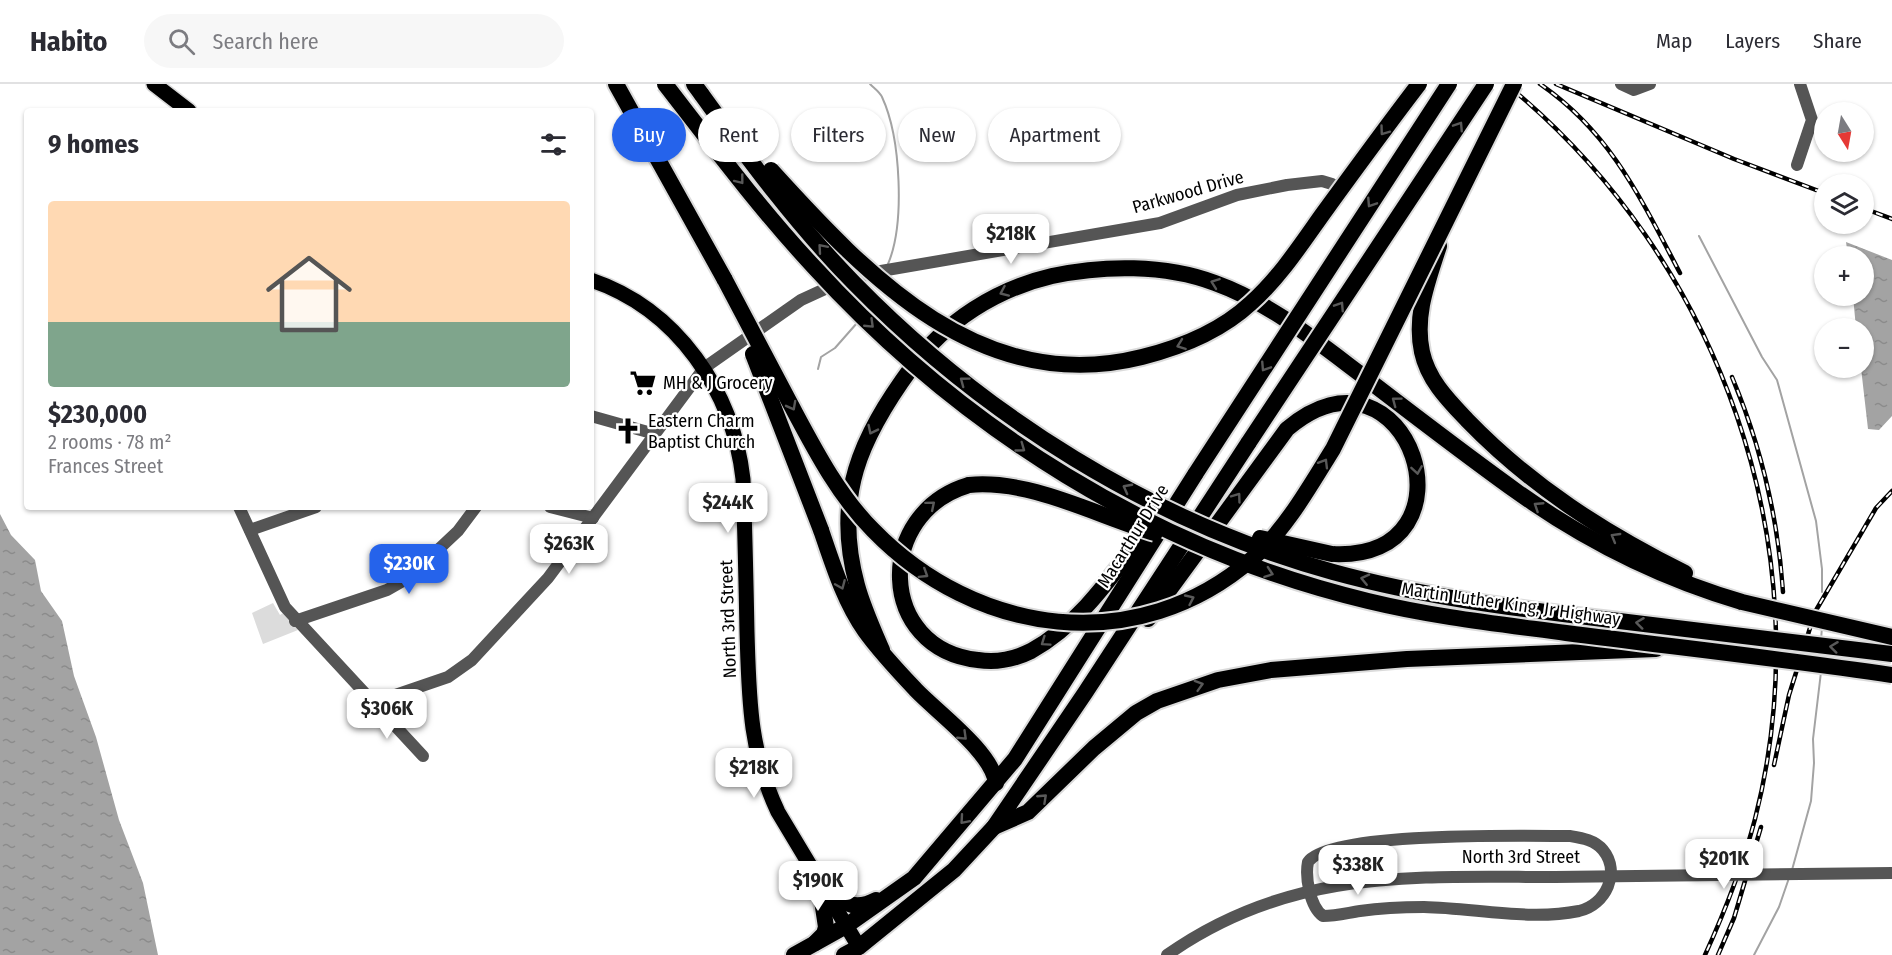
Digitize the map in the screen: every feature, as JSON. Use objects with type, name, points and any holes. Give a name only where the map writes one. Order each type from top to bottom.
[{"type":"highway","points":[[616,84],[725,280],[815,451],[872,529],[915,568],[964,597],[1009,613],[1057,622],[1113,622],[1162,611],[1193,598],[1227,578],[1254,557],[1278,530],[1333,448],[1514,84]]},
{"type":"highway","name":"Martin Luther King, Jr Highway","points":[[665,84],[761,207],[813,267],[922,373],[1045,464],[1197,545],[1250,566],[1321,589],[1416,612],[1461,620],[1892,675]]},
{"type":"highway","points":[[698,89],[830,235],[867,270],[915,308],[955,334],[978,345],[1022,357],[1079,365],[1130,360],[1181,345],[1206,335],[1250,304],[1295,254],[1419,84]]},
{"type":"highway","name":"Macarthur Drive","points":[[794,955],[846,926],[914,878],[996,783],[1014,759],[1196,473],[1449,84]]},
{"type":"highway","points":[[857,952],[954,870],[993,827],[1086,693],[1486,84]]},
{"type":"highway","name":"Martin Luther King, Jr Highway","points":[[698,89],[808,233],[853,282],[917,342],[1023,426],[1118,483],[1197,524],[1325,570],[1446,597],[1892,654]]},
{"type":"highway","points":[[1448,219],[1425,290],[1419,328],[1424,361],[1440,391],[1505,458],[1571,510],[1633,547],[1742,602]]},
{"type":"highway","points":[[882,650],[857,584],[848,531],[847,510],[860,458],[879,417],[917,360],[963,316],[982,302],[1016,286],[1067,273],[1096,269],[1159,271],[1211,281],[1237,291],[1275,313],[1516,492],[1586,536],[1683,583],[1742,602],[1892,638]]},
{"type":"highway","points":[[725,280],[846,597],[865,631],[915,689],[980,753],[994,771],[996,783]]},
{"type":"highway","points":[[1086,693],[1110,670],[1287,429],[1303,415],[1317,409],[1352,403],[1371,407],[1396,425],[1410,445],[1418,468],[1416,502],[1411,516],[1389,542],[1357,554],[1332,554],[1197,524]]},
{"type":"highway","points":[[1196,473],[1178,490],[1076,619],[1032,650],[998,662],[960,657],[937,646],[914,622],[901,593],[899,564],[906,537],[914,522],[933,502],[969,485],[999,484],[1028,490],[1197,545]]},
{"type":"highway","points":[[993,827],[1028,812],[1116,728],[1157,701],[1186,689],[1245,674],[1407,658],[1686,648]]},
{"type":"highway","points":[[818,880],[842,902],[859,907],[914,878]]},
{"type":"highway","points":[[811,946],[824,933],[826,927],[818,880]]},
{"type":"main road","points":[[154,84],[185,108]]},
{"type":"main road","name":"North 3rd Street","points":[[594,281],[630,298],[658,317],[680,338],[704,368],[728,417],[741,458],[750,705],[754,746],[768,789],[846,926],[857,952]]},
{"type":"street","points":[[1622,84],[1634,90],[1646,86]]},
{"type":"street","points":[[1797,165],[1812,120],[1800,84]]},
{"type":"street","name":"Parkwood Drive","points":[[372,703],[448,677],[462,669],[548,578],[704,368],[781,311],[838,283],[881,271],[1160,223],[1247,193],[1287,185],[1322,181],[1332,184]]},
{"type":"street","points":[[594,417],[655,434]]},
{"type":"street","points":[[240,510],[276,593],[296,621],[423,756]]},
{"type":"street","points":[[250,530],[307,510]]},
{"type":"street","points":[[296,621],[387,591],[408,578],[458,531],[474,510]]},
{"type":"street","points":[[562,510],[593,518]]},
{"type":"street","points":[[1570,836],[1594,842],[1603,850],[1610,868],[1609,886],[1599,901],[1580,910],[1568,912],[1509,914],[1393,908],[1323,916],[1314,906],[1310,890],[1306,868],[1308,861],[1317,852],[1396,839],[1570,836]]},
{"type":"street","name":"North 3rd Street","points":[[1167,955],[1239,913],[1310,890],[1395,878],[1892,873]]},
{"type":"shaded area","points":[[273,603],[280,615],[285,612],[298,630],[263,644],[252,613]]},
{"type":"water","points":[[1874,253],[1892,260],[1892,416],[1879,430],[1868,429],[1862,378],[1874,378],[1874,318],[1855,318],[1854,306],[1874,306]]},
{"type":"water","points":[[0,514],[11,535],[35,560],[41,591],[62,621],[74,676],[96,737],[119,820],[143,883],[158,955],[0,955]]},
{"type":"waterway","points":[[870,84],[881,95],[888,114],[897,157],[899,204],[897,227],[888,264]]},
{"type":"waterway","points":[[1699,236],[1762,357],[1777,380],[1816,521],[1822,569],[1822,592]]},
{"type":"waterway","points":[[818,369],[821,357],[835,348],[857,323]]},
{"type":"waterway","points":[[1821,640],[1822,627]]},
{"type":"waterway","points":[[1792,870],[1811,801],[1813,739],[1821,672]]},
{"type":"waterway","points":[[1754,955],[1779,907],[1789,878]]},
{"type":"railway","points":[[1506,84],[1581,154],[1645,234],[1697,322],[1737,416],[1763,514],[1775,615],[1773,717],[1755,819],[1733,888],[1705,955]]},
{"type":"railway","points":[[1540,84],[1565,103],[1605,146],[1622,169],[1652,219],[1680,273]]},
{"type":"railway","points":[[1556,84],[1734,159],[1814,189]]},
{"type":"railway","points":[[1874,212],[1892,219]]},
{"type":"railway","points":[[1732,377],[1760,456],[1777,537],[1783,592]]},
{"type":"railway","points":[[1774,765],[1789,695],[1815,612],[1876,508],[1892,491]]},
{"type":"railway","points":[[1718,955],[1734,918],[1761,827]]},
{"type":"place","name":"MH & J Grocery","points":[[643,383]]},
{"type":"place","name":"Eastern Charm Baptist Church","points":[[628,431]]}]
